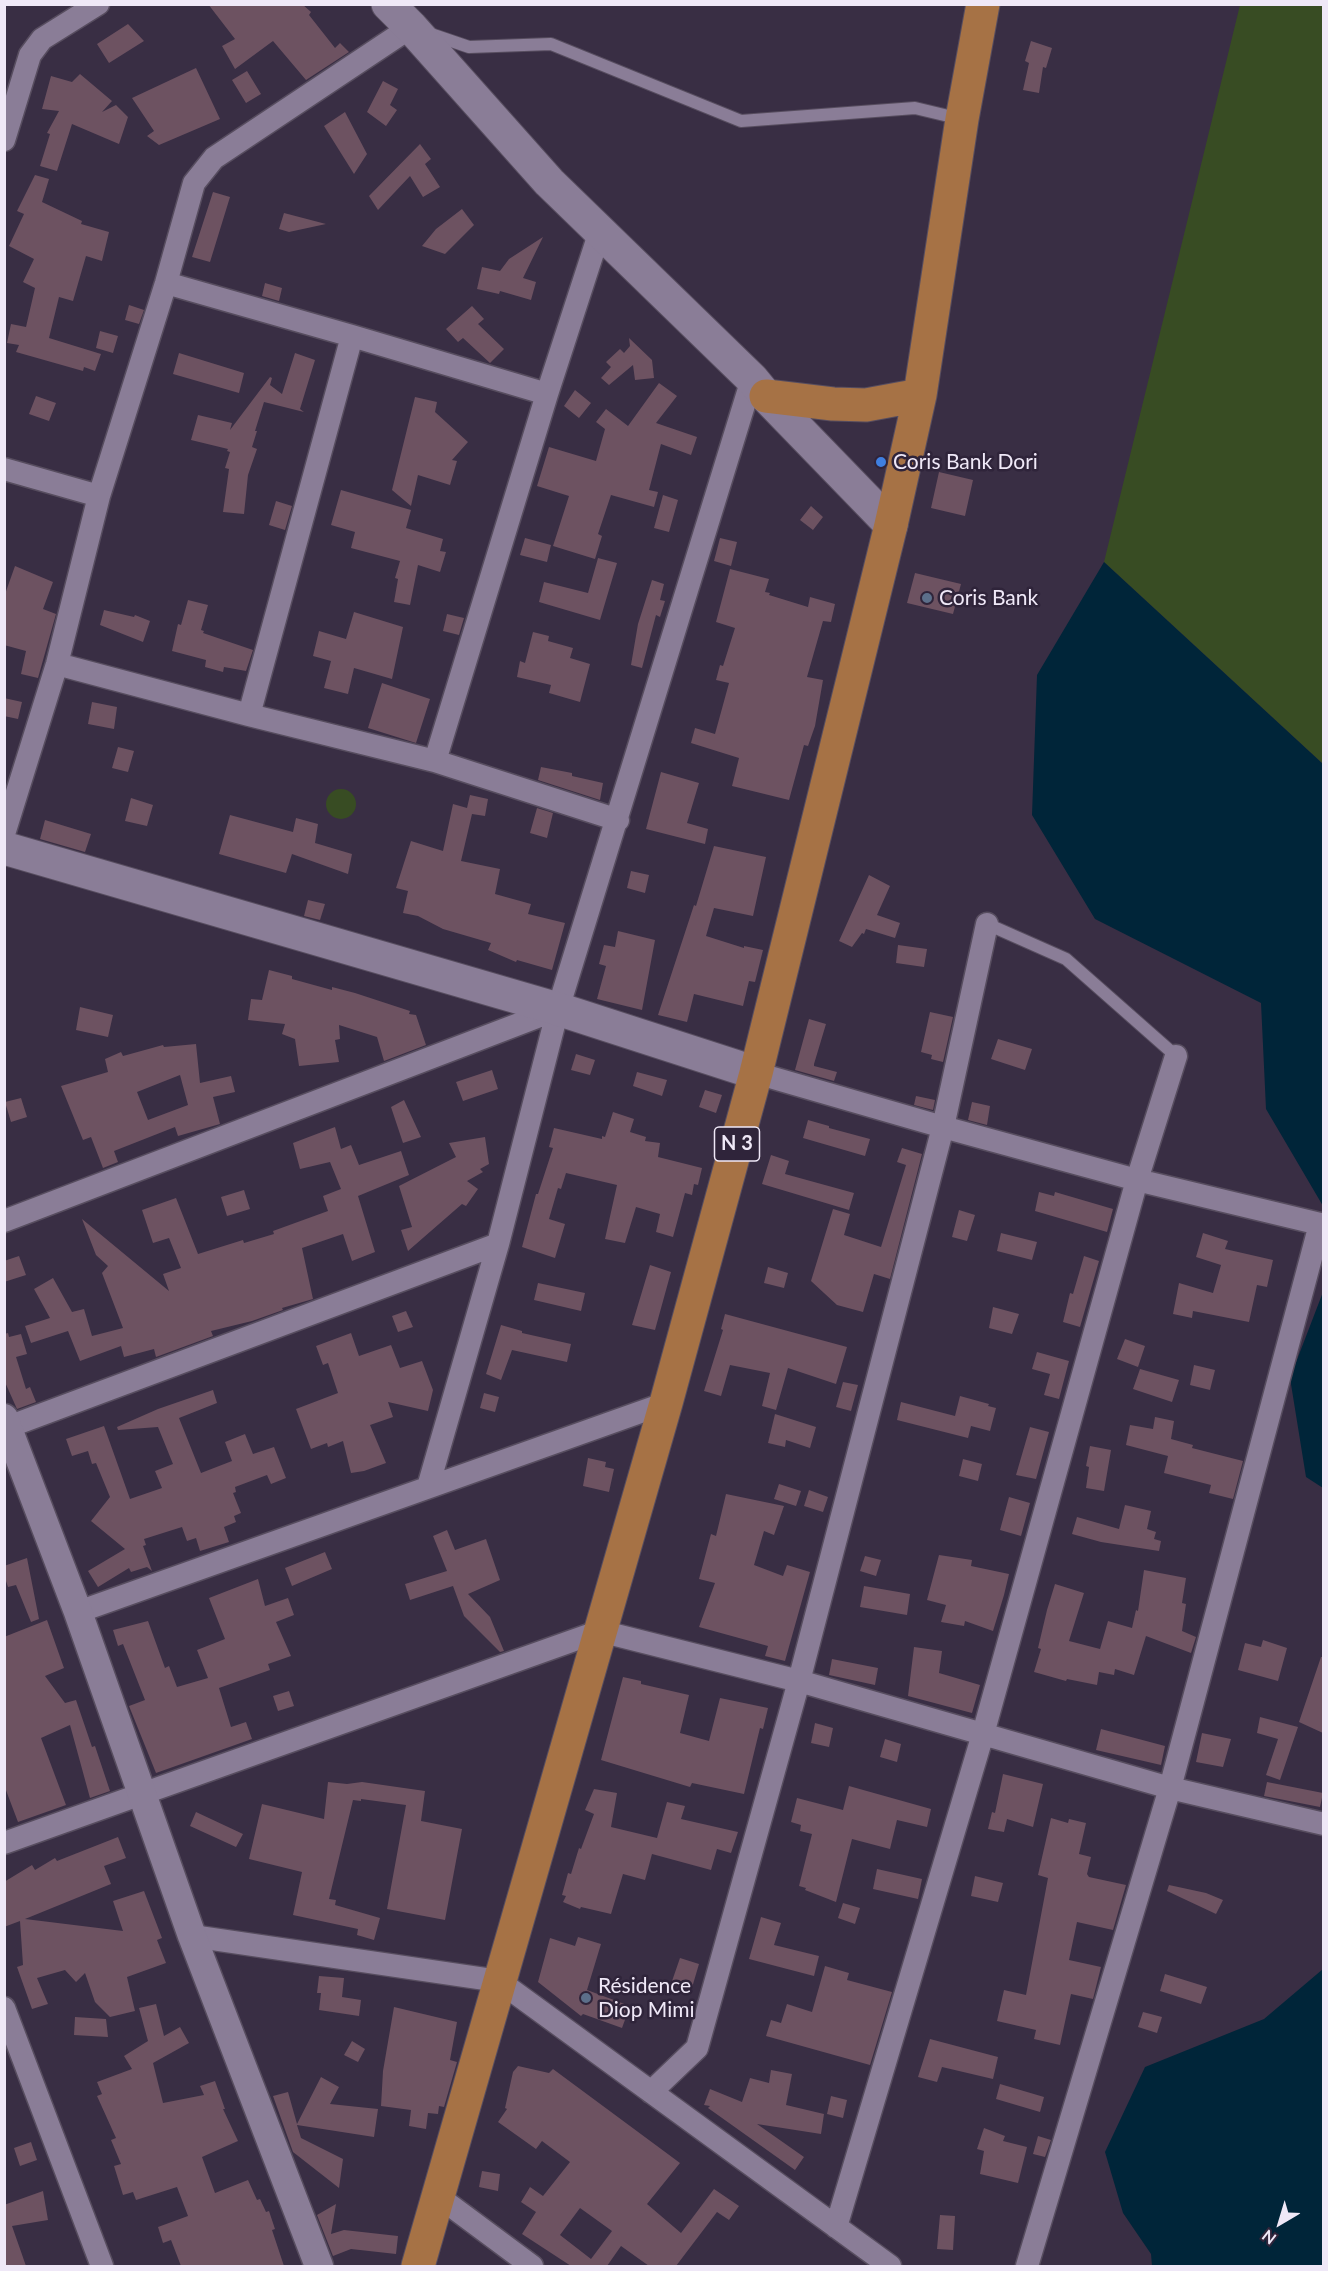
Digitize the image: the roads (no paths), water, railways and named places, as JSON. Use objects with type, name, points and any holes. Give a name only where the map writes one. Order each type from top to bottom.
[{"type":"main road","points":[[388,4],[549,182],[759,388],[891,525]]},
{"type":"main road","name":"N 3","points":[[418,2266],[666,1403],[756,1072],[891,525],[920,394],[962,119],[983,4]]},
{"type":"main road","points":[[759,388],[833,404],[866,405],[920,394]]},
{"type":"main road","points":[[4,848],[558,1009],[756,1072]]},
{"type":"street","points":[[4,140],[30,55],[42,39],[98,4]]},
{"type":"street","points":[[4,834],[57,664],[99,496],[166,283],[194,183],[214,158],[411,27]]},
{"type":"street","points":[[435,761],[547,394],[600,231]]},
{"type":"street","points":[[166,283],[547,394]]},
{"type":"street","points":[[249,715],[352,336]]},
{"type":"street","points":[[428,1487],[498,1244],[558,1009],[759,388]]},
{"type":"street","points":[[4,469],[99,496]]},
{"type":"street","points":[[57,664],[435,761],[618,820]]},
{"type":"street","points":[[651,2092],[697,2048],[799,1681],[943,1127],[987,924]]},
{"type":"street","points":[[4,1221],[558,1009]]},
{"type":"street","points":[[836,2227],[983,1734],[1137,1180],[1176,1056]]},
{"type":"street","points":[[756,1072],[943,1127],[1137,1180],[1320,1224],[1170,1788],[1027,2266]]},
{"type":"street","points":[[319,2266],[192,1936],[78,1612],[6,1423],[498,1244]]},
{"type":"street","points":[[78,1612],[666,1403]]},
{"type":"street","points":[[4,1843],[600,1631],[799,1681],[1170,1788],[1323,1824]]},
{"type":"street","points":[[192,1936],[499,1981],[890,2266]]},
{"type":"street","points":[[4,2008],[102,2266]]},
{"type":"street","points":[[439,2197],[532,2266]]},
{"type":"lane","points":[[411,27],[469,47],[551,44],[741,121],[915,108],[962,119]]},
{"type":"lane","points":[[987,924],[1066,959],[1176,1056]]},
{"type":"water","points":[[1104,562],[1323,764],[1323,1206],[1266,1109],[1261,1003],[1095,919],[1032,815],[1037,675]]},
{"type":"water","points":[[1323,1292],[1323,1488],[1306,1477],[1290,1378]]},
{"type":"water","points":[[1323,1969],[1323,2266],[1152,2266],[1151,2254],[1123,2213],[1105,2152],[1145,2067],[1264,2019]]},
{"type":"place","name":"Coris Bank Dori","points":[[881,462]]},
{"type":"place","name":"Coris Bank","points":[[927,598]]},
{"type":"place","name":"Résidence Diop Mimi","points":[[586,1998]]}]
